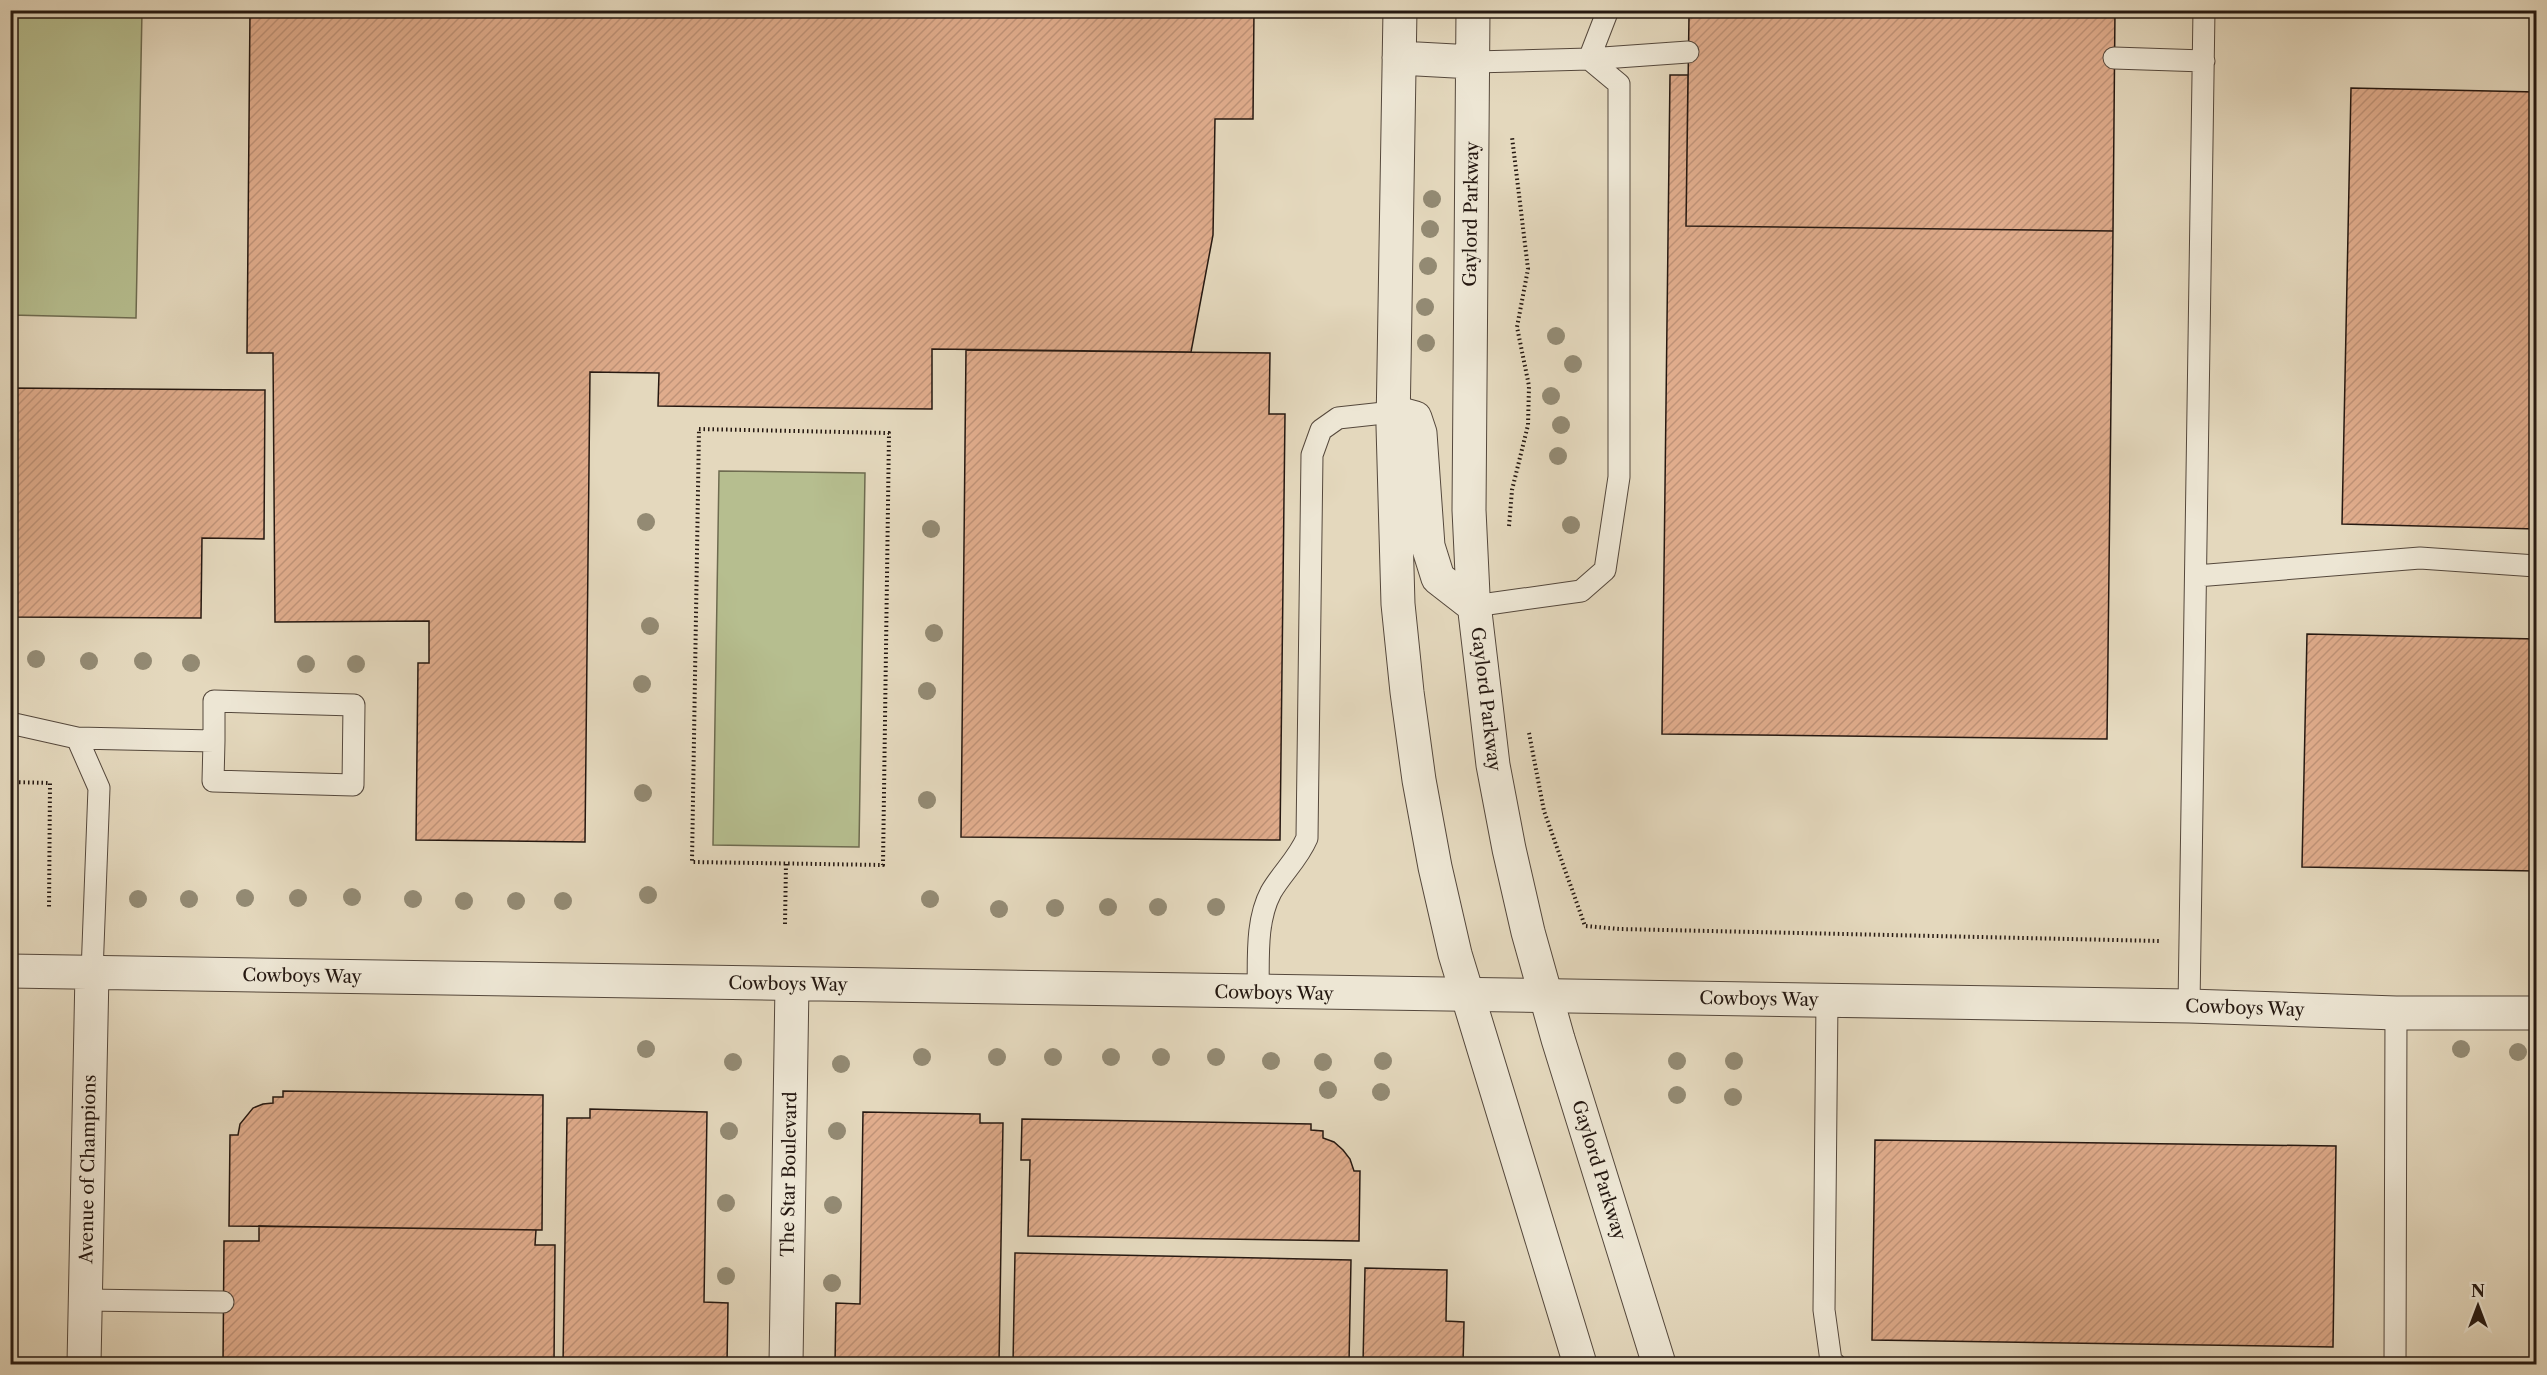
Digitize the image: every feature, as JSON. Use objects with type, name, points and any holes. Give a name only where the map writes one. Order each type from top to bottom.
[{"type":"street","points":[[1400,10],[1393,412],[1394,526],[1398,604],[1407,692],[1419,780],[1435,867],[1467,995],[1580,1365]]},
{"type":"street","name":"Gaylord Parkway","points":[[1473,10],[1469,510],[1474,606],[1493,765],[1528,932],[1659,1365]]},
{"type":"street","points":[[1399,58],[1473,62]]},
{"type":"street","points":[[1393,412],[1415,418],[1420,433],[1428,546],[1438,578],[1474,606]]},
{"type":"street","name":"Cowboys Way","points":[[10,971],[1258,993],[2189,1006],[2396,1013],[2536,1013]]},
{"type":"street","name":"Avenue of Champions","points":[[84,1365],[92,973]]},
{"type":"street","name":"The Star Boulevard","points":[[786,1365],[792,984]]},
{"type":"lane","points":[[1589,59],[1608,10]]},
{"type":"lane","points":[[2189,1006],[2204,10]]},
{"type":"lane","points":[[1473,62],[1589,59],[1688,52]]},
{"type":"lane","points":[[2114,58],[2204,61]]},
{"type":"lane","points":[[1474,606],[1581,591],[1605,570],[1620,477],[1620,84],[1589,59]]},
{"type":"lane","points":[[1258,993],[1261,923],[1271,893],[1299,856],[1307,838],[1312,455],[1321,430],[1338,418],[1393,412]]},
{"type":"lane","points":[[2196,576],[2420,558],[2536,566]]},
{"type":"lane","points":[[214,701],[354,705],[353,785],[213,781],[214,741],[214,701]]},
{"type":"lane","points":[[10,723],[77,738],[214,741]]},
{"type":"lane","points":[[77,738],[99,788],[92,973]]},
{"type":"lane","points":[[1827,1000],[1824,1310],[1831,1361],[1835,1365]]},
{"type":"lane","points":[[2395,1365],[2396,1013]]},
{"type":"lane","points":[[86,1300],[223,1302]]},
{"type":"path","points":[[1509,534],[1512,490],[1528,425],[1529,386],[1517,327],[1528,269],[1511,131]]},
{"type":"path","points":[[699,429],[889,433],[883,865],[786,863],[692,862],[699,429]]},
{"type":"path","points":[[1527,722],[1544,811],[1585,926],[1644,930],[2190,941]]},
{"type":"path","points":[[10,782],[50,783],[49,909]]},
{"type":"path","points":[[785,924],[786,863]]},
{"type":"green space","points":[[11,10],[142,11],[136,318],[11,315]]},
{"type":"green space","points":[[719,471],[865,473],[859,847],[713,845]]},
{"type":"building","points":[[250,10],[1254,10],[1253,119],[1215,119],[1213,235],[1191,352],[932,349],[932,409],[658,406],[659,373],[590,372],[585,842],[416,840],[418,663],[429,663],[429,621],[275,622],[273,353],[247,353]]},
{"type":"building","points":[[1668,10],[2115,10],[2113,231],[1686,226],[1689,16],[1668,16]]},
{"type":"building","points":[[1670,75],[1688,75],[1686,226],[2113,231],[2107,739],[1662,734]]},
{"type":"building","points":[[2351,88],[2536,92],[2536,529],[2342,524]]},
{"type":"building","points":[[966,350],[1270,353],[1269,414],[1285,414],[1280,840],[961,837]]},
{"type":"building","points":[[10,388],[265,390],[264,539],[202,538],[201,618],[10,617]]},
{"type":"building","points":[[2307,634],[2536,639],[2536,871],[2302,867]]},
{"type":"building","points":[[283,1091],[543,1095],[542,1230],[229,1226],[230,1135],[238,1135],[240,1124],[253,1108],[273,1103],[273,1097],[283,1097]]},
{"type":"building","points":[[590,1109],[707,1112],[704,1302],[728,1303],[727,1364],[563,1364],[567,1118],[590,1118]]},
{"type":"building","points":[[863,1112],[980,1114],[980,1123],[1003,1123],[999,1364],[835,1364],[836,1303],[860,1304]]},
{"type":"building","points":[[1022,1119],[1311,1124],[1311,1130],[1323,1131],[1323,1138],[1334,1142],[1343,1150],[1350,1159],[1354,1171],[1360,1171],[1359,1241],[1028,1236],[1030,1160],[1021,1160]]},
{"type":"building","points":[[1875,1140],[2336,1146],[2333,1347],[1872,1340]]},
{"type":"building","points":[[259,1226],[536,1230],[535,1245],[555,1245],[554,1364],[223,1364],[224,1241],[259,1241]]},
{"type":"building","points":[[1015,1253],[1351,1260],[1349,1364],[1013,1364]]},
{"type":"building","points":[[1365,1268],[1447,1270],[1446,1321],[1464,1322],[1463,1364],[1363,1364]]}]
